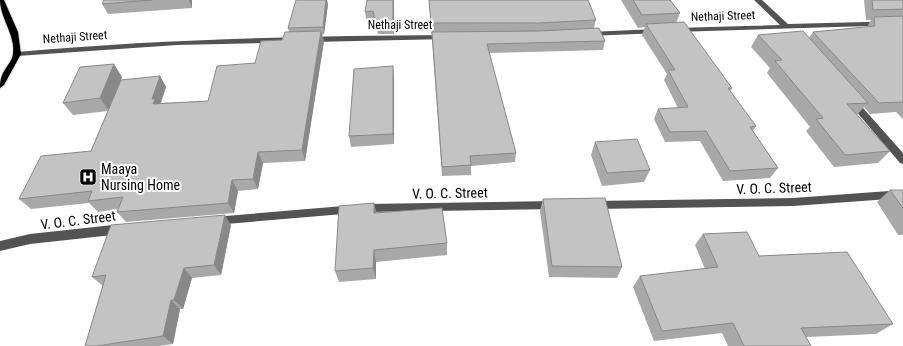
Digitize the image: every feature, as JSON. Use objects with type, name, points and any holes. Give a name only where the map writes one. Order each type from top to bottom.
[{"type":"main road","points":[[0,0],[14,32],[17,54],[0,86]]},
{"type":"street","points":[[758,0],[786,26],[796,38]]},
{"type":"street","name":"Nethaji Street","points":[[581,35],[903,22]]},
{"type":"street","name":"Nethaji Street","points":[[17,54],[160,44],[317,38],[450,37]]},
{"type":"street","points":[[847,96],[903,160]]},
{"type":"street","name":"V. O. C. Street","points":[[580,205],[793,202],[903,194]]},
{"type":"street","name":"V. O. C. Street","points":[[203,222],[367,208],[564,205]]},
{"type":"street","name":"V. O. C. Street","points":[[0,246],[30,239],[132,228]]},
{"type":"building","points":[[104,0],[152,0],[102,4]]},
{"type":"building","points":[[296,0],[326,0],[323,27],[288,28]]},
{"type":"building","points":[[367,0],[393,0],[393,27],[377,27],[373,11],[365,12]]},
{"type":"building","points":[[429,0],[588,0],[596,20],[539,23],[431,23]]},
{"type":"building","points":[[633,0],[670,0],[680,13],[642,15]]},
{"type":"building","points":[[872,0],[903,0],[903,9],[873,10]]},
{"type":"building","points":[[903,16],[903,102],[879,103],[813,32],[875,26],[874,17]]},
{"type":"building","points":[[684,22],[732,88],[728,88],[756,126],[750,127],[778,168],[730,171],[706,131],[670,132],[658,109],[688,107],[668,70],[675,70],[646,24]]},
{"type":"building","points":[[599,28],[605,41],[487,44],[516,153],[470,156],[471,165],[442,167],[432,32],[539,31]]},
{"type":"building","points":[[321,31],[302,150],[258,152],[253,179],[232,180],[228,203],[117,212],[123,197],[88,201],[92,191],[19,199],[41,156],[91,151],[121,80],[160,76],[152,99],[155,99],[153,104],[208,101],[217,66],[255,63],[261,41],[282,40],[285,32]]},
{"type":"building","points":[[803,31],[868,103],[847,104],[890,151],[845,155],[816,119],[823,118],[775,61],[782,60],[758,35]]},
{"type":"building","points":[[114,64],[100,98],[63,103],[80,67]]},
{"type":"building","points":[[393,66],[393,134],[349,136],[354,69]]},
{"type":"building","points":[[637,139],[650,170],[607,173],[595,142]]},
{"type":"building","points":[[890,190],[903,190],[903,208]]},
{"type":"building","points":[[605,198],[622,267],[552,266],[543,199]]},
{"type":"building","points":[[374,203],[374,213],[442,208],[447,243],[374,250],[373,268],[335,271],[339,206]]},
{"type":"building","points":[[225,215],[214,265],[184,268],[174,300],[171,300],[163,336],[96,346],[85,346],[106,275],[92,277],[111,225]]},
{"type":"building","points":[[747,232],[759,256],[847,252],[893,324],[801,328],[811,346],[744,346],[733,323],[662,331],[640,276],[718,267],[703,234]]},
{"type":"place","name":"Maaya Nursing Home","points":[[88,177]]}]
